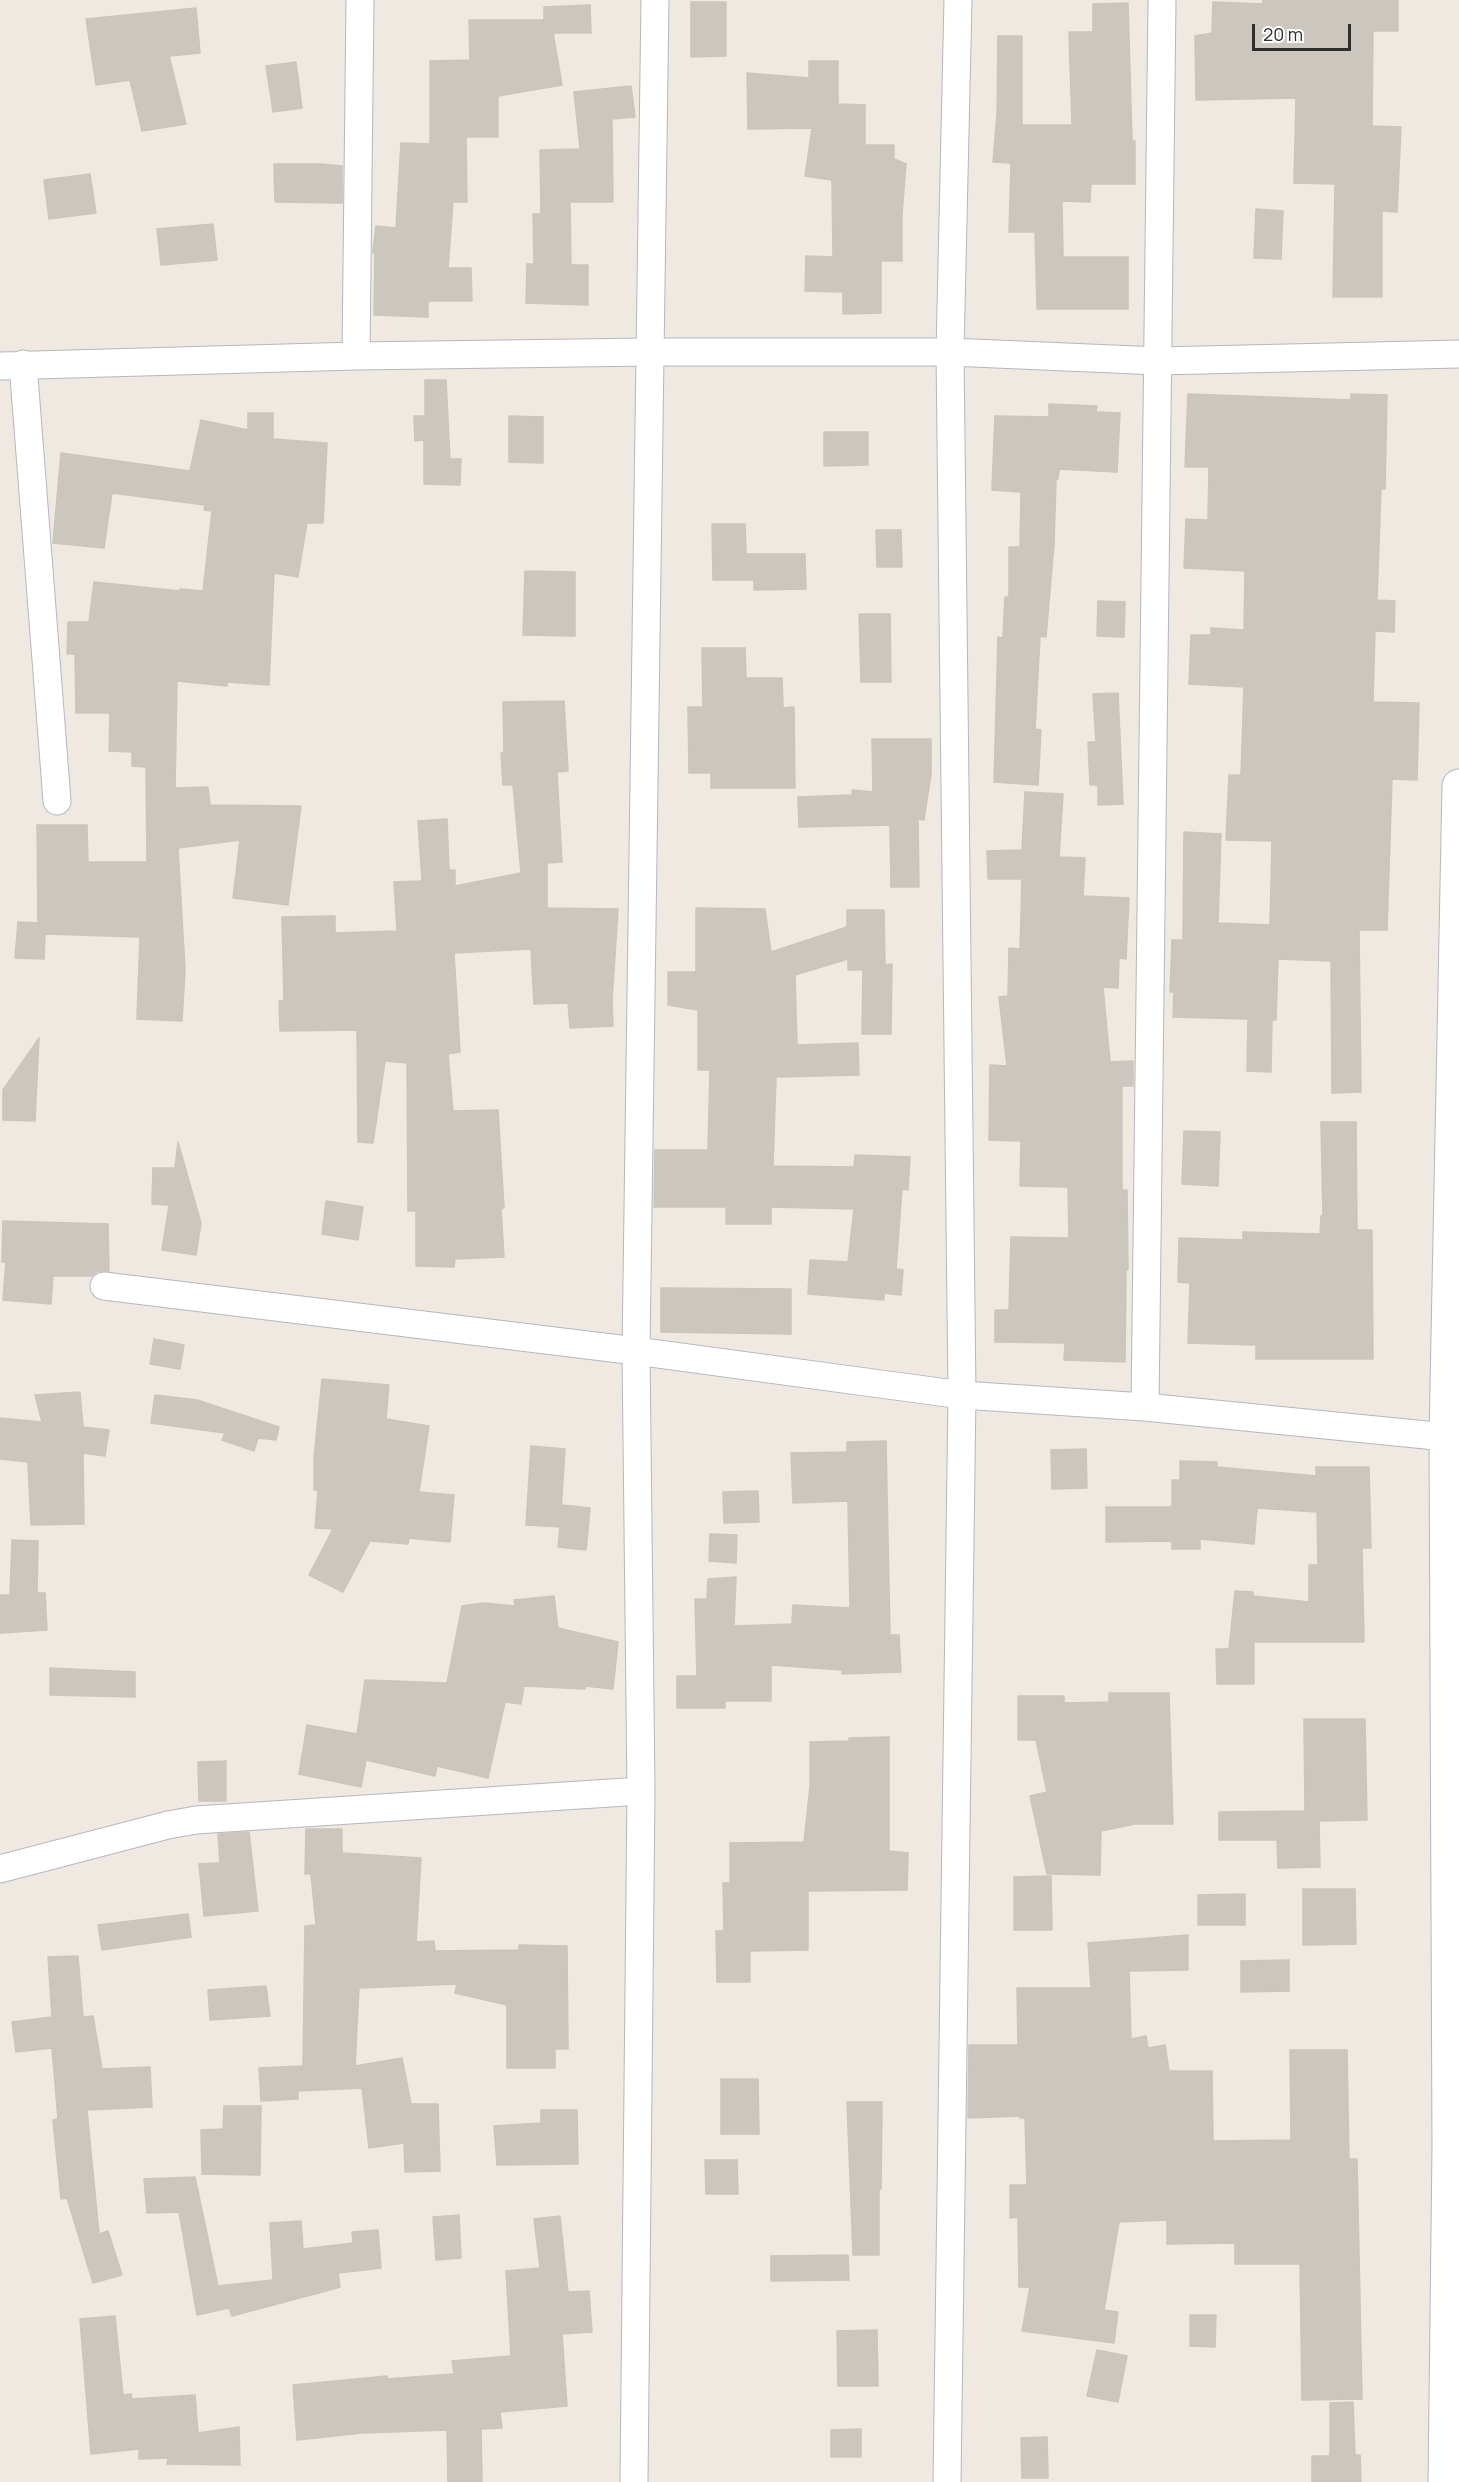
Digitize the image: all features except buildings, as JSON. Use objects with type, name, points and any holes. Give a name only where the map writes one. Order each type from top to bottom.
[{"type":"main road","points":[[1445,2482],[1454,2149],[1446,1437],[1459,786]]},
{"type":"street","points":[[356,356],[360,0]]},
{"type":"street","points":[[634,2482],[641,1791],[636,1351],[655,0]]},
{"type":"street","points":[[947,2482],[962,1395],[950,352],[958,0]]},
{"type":"street","points":[[1145,1407],[1162,0]]},
{"type":"street","points":[[57,801],[12,365],[356,356],[649,352],[950,352],[1159,361],[1459,354]]},
{"type":"street","points":[[104,1286],[636,1351],[962,1395],[1145,1407],[1446,1437]]},
{"type":"street","points":[[0,1869],[156,1828],[196,1820],[641,1791]]}]
